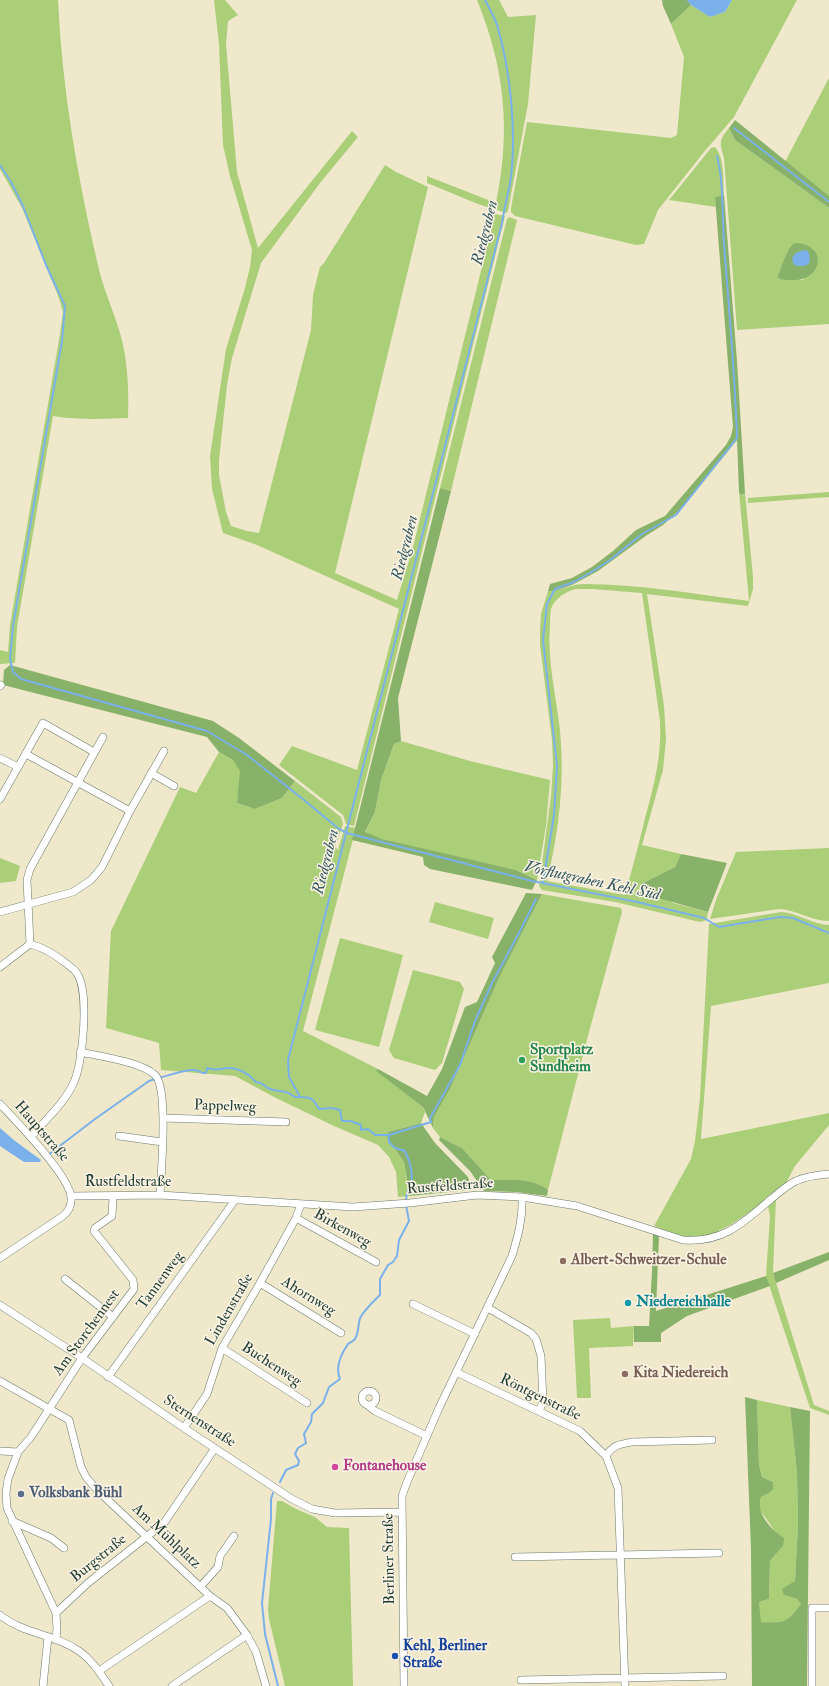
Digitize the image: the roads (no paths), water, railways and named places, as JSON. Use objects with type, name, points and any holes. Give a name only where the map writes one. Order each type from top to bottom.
[{"type":"street","points":[[0,799],[44,722],[94,752]]},
{"type":"street","points":[[30,944],[27,880],[30,869],[103,737]]},
{"type":"street","points":[[0,912],[72,892],[91,880],[102,867],[130,811],[164,751]]},
{"type":"street","points":[[26,754],[130,811]]},
{"type":"street","points":[[0,758],[18,767]]},
{"type":"street","points":[[151,773],[174,786]]},
{"type":"street","points":[[0,967],[30,944]]},
{"type":"street","points":[[30,944],[51,952],[76,972],[84,1000],[84,1023],[75,1081],[68,1093],[31,1137]]},
{"type":"street","points":[[80,1052],[115,1059],[144,1068],[156,1075],[161,1083],[163,1118],[160,1195]]},
{"type":"street","name":"Hauptstraße","points":[[0,1104],[49,1159],[66,1183],[71,1196]]},
{"type":"street","name":"Pappelweg","points":[[163,1118],[286,1122]]},
{"type":"street","points":[[119,1136],[162,1142]]},
{"type":"street","name":"Rustfeldstraße","points":[[71,1196],[160,1195],[353,1207],[410,1203],[477,1195],[522,1197],[577,1206],[683,1240],[698,1241],[710,1239],[741,1225],[795,1181],[816,1175],[829,1174]]},
{"type":"street","points":[[0,1258],[69,1211],[71,1196]]},
{"type":"street","name":"Am Storchennest","points":[[56,1640],[56,1613],[12,1521],[7,1508],[6,1493],[8,1479],[18,1452],[31,1437],[82,1358],[134,1290],[135,1286],[133,1280],[94,1231],[95,1228],[112,1216],[113,1196]]},
{"type":"street","name":"Berliner Straße","points":[[404,1686],[402,1496],[456,1372],[512,1256],[523,1211],[522,1197]]},
{"type":"street","name":"Tannenweg","points":[[108,1377],[235,1200]]},
{"type":"street","name":"Lindenstraße","points":[[184,1428],[207,1394],[222,1348],[296,1218],[301,1204]]},
{"type":"street","name":"Birkenweg","points":[[296,1218],[376,1262]]},
{"type":"street","points":[[65,1280],[113,1317]]},
{"type":"street","name":"Ahornweg","points":[[260,1283],[341,1333]]},
{"type":"street","name":"Sternenstraße","points":[[0,1304],[292,1499],[312,1509],[336,1513],[402,1512]]},
{"type":"street","points":[[413,1304],[475,1334]]},
{"type":"street","points":[[488,1308],[531,1333],[536,1339],[541,1356],[543,1402],[539,1412]]},
{"type":"street","name":"Buchenweg","points":[[222,1348],[307,1403]]},
{"type":"street","name":"Röntgenstraße","points":[[456,1372],[580,1431],[606,1456],[618,1488],[625,1682]]},
{"type":"street","points":[[0,1381],[50,1409]]},
{"type":"street","points":[[366,1404],[375,1411],[427,1436]]},
{"type":"street","name":"Am Mühlplatz","points":[[50,1409],[70,1420],[81,1466],[86,1476],[97,1490],[148,1536],[200,1587],[227,1608],[247,1635],[256,1652],[266,1686]]},
{"type":"street","points":[[606,1456],[611,1448],[619,1444],[632,1442],[712,1440]]},
{"type":"street","name":"Burgstraße","points":[[56,1613],[88,1583],[164,1523],[215,1448]]},
{"type":"street","points":[[0,1451],[18,1452]]},
{"type":"street","points":[[12,1521],[51,1538],[64,1548]]},
{"type":"street","points":[[200,1587],[218,1567],[220,1556],[234,1536]]},
{"type":"street","points":[[515,1557],[719,1553]]},
{"type":"street","points":[[99,1671],[210,1596]]},
{"type":"street","points":[[812,1686],[812,1608],[829,1608]]},
{"type":"street","points":[[0,1615],[8,1622],[56,1640],[78,1651],[99,1671],[109,1686]]},
{"type":"street","points":[[172,1686],[247,1635]]},
{"type":"street","points":[[44,1686],[48,1637]]},
{"type":"street","points":[[521,1680],[625,1682],[723,1676]]},
{"type":"water","points":[[687,0],[732,0],[725,12],[710,17],[691,5]]},
{"type":"water","points":[[804,250],[808,251],[810,260],[808,264],[805,266],[794,265],[792,258],[796,253]]},
{"type":"water","points":[[0,1128],[41,1160],[40,1162],[24,1162],[0,1146]]},
{"type":"waterway","name":"Riedgraben","points":[[300,1097],[289,1077],[288,1060],[502,223],[510,184],[513,125],[509,83],[502,43],[497,25],[485,0]]},
{"type":"waterway","points":[[734,128],[829,202]]},
{"type":"waterway","name":"Vorflutgraben Kehl Süd","points":[[543,883],[554,815],[557,766],[543,640],[547,604],[555,589],[574,582],[590,573],[610,560],[642,534],[676,515],[737,438],[724,244],[722,188],[717,156]]},
{"type":"waterway","name":"Vorflutgraben Kehl Süd","points":[[0,165],[11,182],[23,206],[46,265],[65,306],[62,341],[13,626],[10,659],[13,672],[21,679],[207,731],[247,755],[339,829],[347,833],[532,881],[637,902],[704,918],[719,927],[780,917],[793,918],[829,933]]},
{"type":"waterway","points":[[389,1135],[431,1122],[430,1118],[460,1065],[475,1021],[492,983],[536,899]]},
{"type":"waterway","points":[[159,1078],[190,1070],[206,1073],[207,1068],[215,1070],[231,1068],[243,1072],[256,1082],[270,1089],[285,1092],[295,1097],[310,1098],[319,1109],[332,1108],[340,1110],[342,1121],[350,1121],[361,1125],[361,1130],[368,1129],[375,1135],[389,1135],[389,1142],[395,1148],[405,1151],[412,1174],[406,1201]]},
{"type":"waterway","points":[[48,1155],[95,1119],[149,1081],[155,1079]]},
{"type":"waterway","points":[[280,1482],[286,1470],[298,1465],[299,1461],[295,1454],[298,1448],[306,1443],[304,1434],[311,1422],[312,1414],[323,1403],[329,1387],[340,1379],[338,1365],[343,1352],[348,1344],[356,1337],[360,1318],[380,1295],[380,1279],[388,1265],[393,1262],[397,1256],[399,1240],[409,1221],[406,1205]]},
{"type":"waterway","points":[[273,1493],[271,1499],[271,1519],[262,1603],[265,1634],[278,1686]]},
{"type":"place","name":"Sportplatz Sundheim","points":[[522,1060]]},
{"type":"place","name":"Albert-Schweitzer-Schule","points":[[563,1261]]},
{"type":"place","name":"Niedereichhalle","points":[[628,1303]]},
{"type":"place","name":"Kita Niedereich","points":[[625,1374]]},
{"type":"place","name":"Fontanehouse","points":[[335,1467]]},
{"type":"place","name":"Volksbank Bühl","points":[[21,1494]]},
{"type":"place","name":"Kehl, Berliner Straße","points":[[395,1656]]}]
